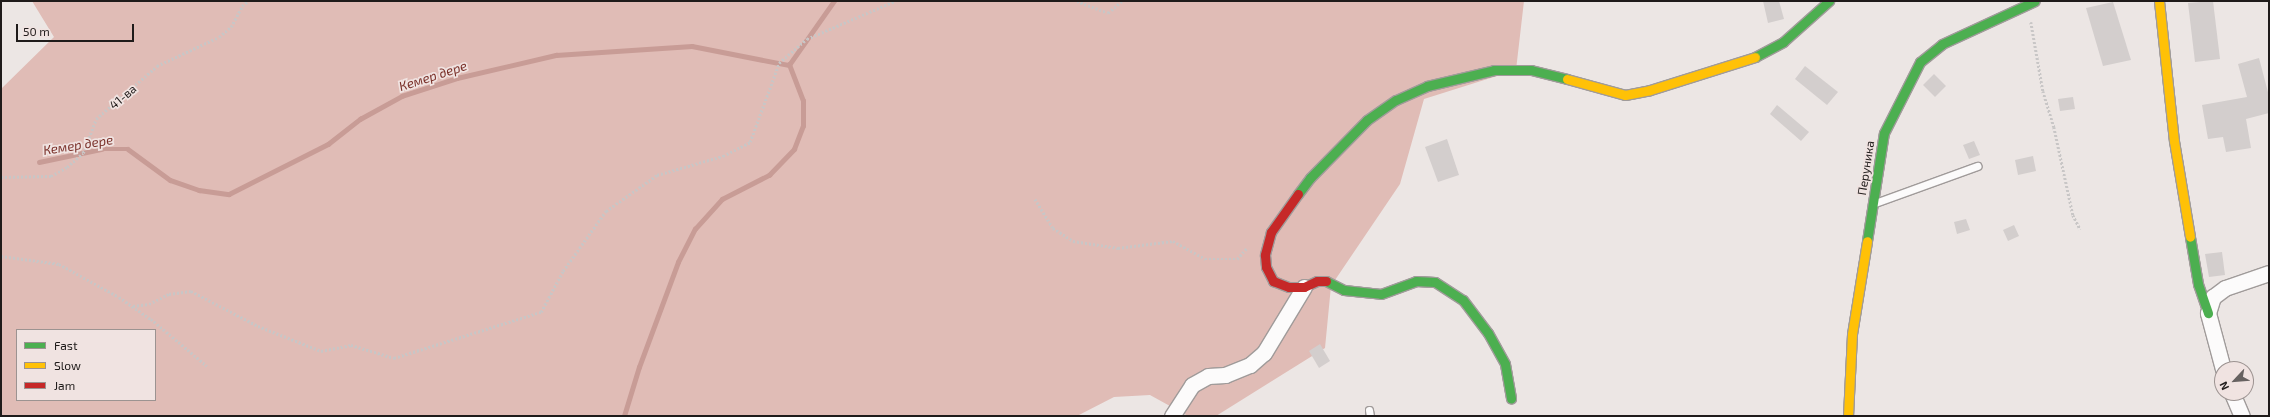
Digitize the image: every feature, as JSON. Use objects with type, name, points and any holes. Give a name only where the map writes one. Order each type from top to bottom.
[{"type":"street","points":[[1511,398],[1504,364],[1488,333],[1463,300],[1435,282],[1416,281],[1381,294],[1344,290],[1326,281],[1316,281],[1304,287],[1289,288],[1272,281],[1266,267],[1265,254],[1271,232],[1310,178],[1367,120],[1396,100],[1427,86],[1494,70],[1531,70],[1625,95],[1650,90],[1759,56],[1783,42],[1829,1]]},
{"type":"street","points":[[2159,1],[2174,141],[2198,284],[2221,361]]},
{"type":"street","name":"Перуника","points":[[1848,416],[1852,334],[1884,133],[1920,62],[1942,44],[2031,2]]},
{"type":"street","points":[[2208,314],[2214,297],[2226,288],[2269,273]]},
{"type":"street","points":[[1172,416],[1192,385],[1208,376],[1225,375],[1250,366],[1264,354],[1304,287]]},
{"type":"street","points":[[2235,401],[2242,416]]},
{"type":"lane","points":[[1873,204],[1977,166]]},
{"type":"path","name":"41-ва","points":[[1,177],[51,176],[67,167],[83,153],[96,119],[157,66],[219,37],[231,27],[242,6],[248,1]]},
{"type":"path","points":[[133,306],[149,304],[169,294],[191,291],[258,326],[321,351],[351,345],[394,358],[541,312],[563,271],[606,211],[657,175],[723,156],[750,142],[778,63],[807,39],[895,1]]},
{"type":"path","points":[[1077,1],[1108,13],[1122,1]]},
{"type":"path","points":[[2031,2],[2043,91],[2054,127],[2073,215],[2080,229]]},
{"type":"path","points":[[1035,199],[1053,228],[1073,241],[1118,248],[1173,241],[1205,259],[1237,259],[1249,246]]},
{"type":"path","points":[[1,256],[59,264],[133,306],[181,342],[207,366]]},
{"type":"shaded area","points":[[32,1],[1524,1],[1516,70],[1424,99],[1400,184],[1331,286],[1325,348],[1216,416],[1188,416],[1150,395],[1114,397],[1077,416],[1,416],[1,89],[54,37]]},
{"type":"building","points":[[1763,1],[1779,1],[1784,19],[1768,23]]},
{"type":"building","points":[[2213,1],[2220,59],[2195,62],[2188,3]]},
{"type":"building","points":[[2113,2],[2131,60],[2103,66],[2086,8]]},
{"type":"building","points":[[2259,58],[2269,96],[2269,113],[2246,119],[2251,148],[2226,152],[2223,137],[2208,139],[2202,105],[2247,97],[2238,64]]},
{"type":"building","points":[[1805,66],[1838,92],[1827,105],[1795,79]]},
{"type":"building","points":[[1934,74],[1946,86],[1935,97],[1923,85]]},
{"type":"building","points":[[2073,97],[2075,109],[2060,111],[2058,99]]},
{"type":"building","points":[[1777,105],[1809,132],[1801,141],[1770,114]]},
{"type":"building","points":[[1447,139],[1459,175],[1438,182],[1425,147]]},
{"type":"building","points":[[1974,141],[1980,155],[1969,159],[1963,145]]},
{"type":"building","points":[[2033,156],[2036,171],[2018,175],[2015,160]]},
{"type":"building","points":[[1966,219],[1970,230],[1957,234],[1954,222]]},
{"type":"building","points":[[2014,225],[2019,236],[2008,241],[2003,230]]},
{"type":"building","points":[[2222,252],[2225,275],[2209,277],[2205,254]]},
{"type":"building","points":[[1320,344],[1330,361],[1319,368],[1309,351]]},
{"type":"waterway","name":"Кемер дере","points":[[39,162],[102,149],[128,149],[170,180],[199,190],[229,194],[328,144],[360,119],[402,96],[457,78],[556,55],[692,46],[789,65],[834,1]]},
{"type":"waterway","points":[[624,416],[639,367],[678,262],[695,229],[722,199],[769,175],[794,149],[803,126],[803,101],[789,65]]},
{"type":"traffic: fast","points":[[1755,57],[1783,42],[1829,1]]},
{"type":"traffic: fast","points":[[1867,241],[1884,133],[1920,62],[1942,44],[2035,1]]},
{"type":"traffic: fast","points":[[1298,194],[1310,178],[1367,120],[1396,100],[1427,86],[1494,70],[1531,70],[1567,79]]},
{"type":"traffic: fast","points":[[2190,237],[2198,284],[2208,313]]},
{"type":"traffic: fast","points":[[1326,281],[1344,290],[1381,294],[1416,281],[1435,282],[1463,300],[1488,333],[1505,364],[1511,398]]},
{"type":"traffic: slow","points":[[2159,1],[2174,141],[2190,237]]},
{"type":"traffic: slow","points":[[1567,79],[1625,95],[1650,90],[1755,57]]},
{"type":"traffic: slow","points":[[1848,416],[1852,334],[1867,241]]},
{"type":"traffic: jam","points":[[1298,194],[1271,232],[1265,255],[1266,267],[1273,281],[1289,287],[1304,287],[1317,281],[1326,281]]}]
